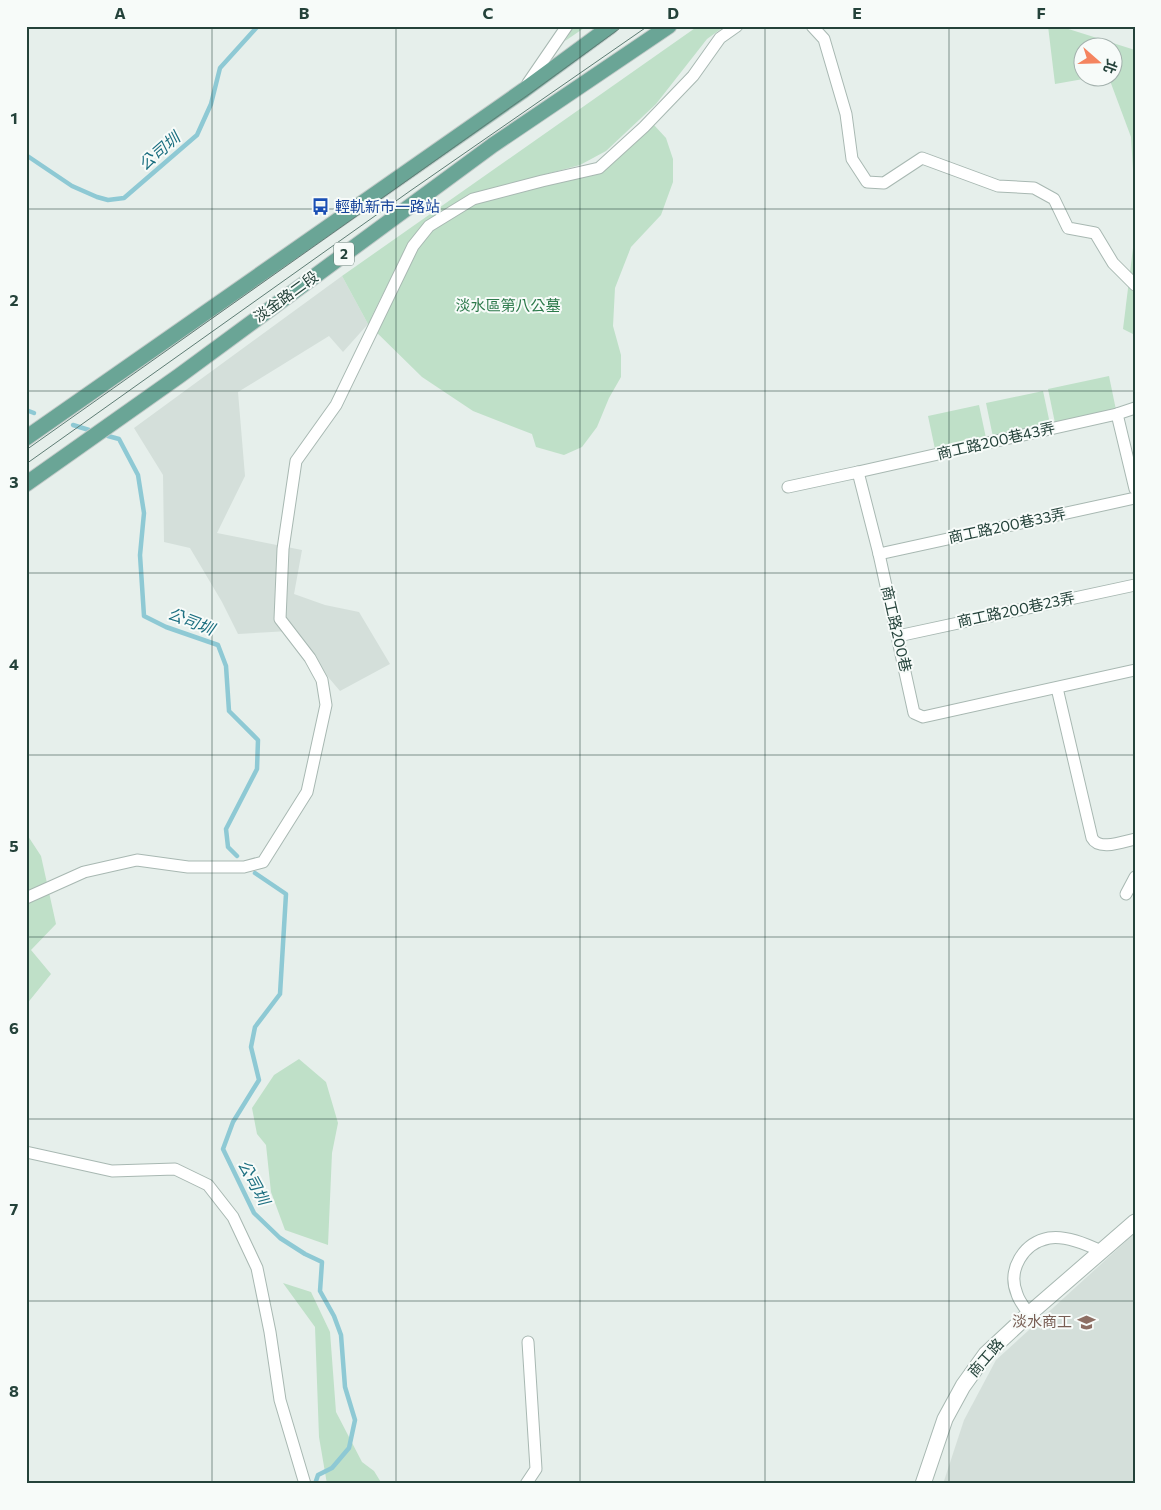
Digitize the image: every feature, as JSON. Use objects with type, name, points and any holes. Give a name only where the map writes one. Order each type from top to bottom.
[{"type":"main road","name":"2","points":[[26,438],[524,90],[611,26]]},
{"type":"main road","name":"淡金路二段","points":[[26,484],[179,376],[492,145],[666,27]]},
{"type":"street","points":[[524,90],[566,26]]},
{"type":"street","points":[[26,898],[84,872],[138,860],[188,867],[244,867],[263,862],[307,792],[326,705],[322,680],[310,658],[280,620],[283,549],[296,461],[336,405],[413,246],[429,226],[473,199],[599,168],[644,128],[693,76],[720,38],[737,26]]},
{"type":"street","points":[[812,26],[824,39],[846,114],[852,160],[867,182],[884,183],[922,158],[998,186],[1034,188],[1054,199],[1068,228],[1095,233],[1113,263],[1135,285]]},
{"type":"street","name":"商工路200巷43弄","points":[[858,472],[1117,414],[1135,408]]},
{"type":"street","points":[[1117,414],[1135,489]]},
{"type":"street","points":[[788,487],[858,472]]},
{"type":"street","name":"商工路200巷","points":[[858,472],[879,554],[914,713],[920,716],[1135,670]]},
{"type":"street","name":"商工路200巷33弄","points":[[879,554],[1135,498]]},
{"type":"street","name":"商工路200巷23弄","points":[[898,636],[1135,584]]},
{"type":"street","points":[[1057,688],[1094,843],[1100,846],[1135,839]]},
{"type":"street","points":[[1126,894],[1135,877]]},
{"type":"street","points":[[26,1152],[112,1171],[175,1169],[208,1185],[233,1217],[257,1268],[270,1332],[280,1400],[305,1484]]},
{"type":"street","name":"商工路","points":[[923,1484],[945,1419],[963,1386],[986,1354],[1135,1222]]},
{"type":"street","points":[[1029,1314],[1017,1294],[1013,1277],[1019,1258],[1030,1246],[1049,1238],[1078,1241],[1101,1251]]},
{"type":"street","points":[[526,1484],[536,1469],[528,1342]]},
{"type":"shaded area","points":[[342,276],[368,324],[343,352],[329,336],[238,392],[245,476],[217,533],[302,550],[294,594],[325,605],[359,612],[390,664],[340,691],[289,631],[238,634],[222,602],[190,548],[164,542],[163,475],[134,428]]},
{"type":"shaded area","name":"淡水商工","points":[[1135,1233],[1135,1484],[943,1484],[964,1420],[996,1360]]},
{"type":"green space","points":[[574,26],[587,26],[565,41]]},
{"type":"green space","name":"淡水區第八公墓","points":[[698,26],[725,26],[707,39],[656,104],[606,151],[580,165],[472,194],[408,244],[371,318],[417,249],[432,230],[475,203],[601,172],[654,125],[666,138],[673,159],[673,182],[661,215],[631,247],[615,288],[613,326],[621,355],[621,377],[609,398],[597,427],[582,447],[564,455],[536,447],[532,434],[473,411],[422,377],[368,324],[342,276]]},
{"type":"green space","points":[[1048,26],[1059,26],[1097,38],[1074,38],[1074,81],[1055,84]]},
{"type":"green space","points":[[1124,47],[1135,50],[1135,203],[1131,137],[1113,88],[1124,88]]},
{"type":"green space","points":[[1135,232],[1135,335],[1123,329]]},
{"type":"green space","points":[[1109,376],[1116,410],[1055,423],[1048,389]]},
{"type":"green space","points":[[1043,391],[1050,424],[993,437],[986,403]]},
{"type":"green space","points":[[979,405],[986,438],[935,449],[928,416]]},
{"type":"green space","points":[[26,833],[41,856],[56,924],[31,950],[51,974],[26,1005]]},
{"type":"green space","points":[[299,1059],[326,1082],[338,1123],[332,1153],[328,1245],[285,1230],[271,1192],[266,1145],[257,1134],[252,1108],[274,1075]]},
{"type":"green space","points":[[283,1283],[311,1292],[330,1332],[336,1412],[362,1462],[374,1471],[382,1484],[327,1484],[319,1437],[315,1327]]},
{"type":"waterway","name":"公司圳","points":[[26,155],[72,186],[97,197],[108,200],[124,198],[197,135],[211,104],[220,68],[258,26]]},
{"type":"waterway","name":"公司圳","points":[[26,410],[34,413]]},
{"type":"waterway","name":"公司圳","points":[[73,425],[89,430]]},
{"type":"waterway","name":"公司圳","points":[[108,436],[119,439],[138,475],[144,513],[140,555],[144,616],[166,627],[218,645],[226,666],[229,711],[258,740],[257,769],[226,829],[228,847],[237,856]]},
{"type":"waterway","name":"公司圳","points":[[255,873],[286,894],[280,994],[255,1027],[251,1047],[259,1080],[233,1122],[223,1149],[254,1213],[280,1238],[322,1262],[320,1291],[334,1316],[341,1335],[345,1387],[355,1420],[349,1448],[332,1468],[318,1475],[315,1484]]},
{"type":"tram line","points":[[26,450],[623,26]]},
{"type":"tram line","points":[[26,464],[410,191],[648,26]]},
{"type":"place","name":"輕軌新市一路站","points":[[321,207]]},
{"type":"place","name":"淡水商工","points":[[1086,1322]]}]
